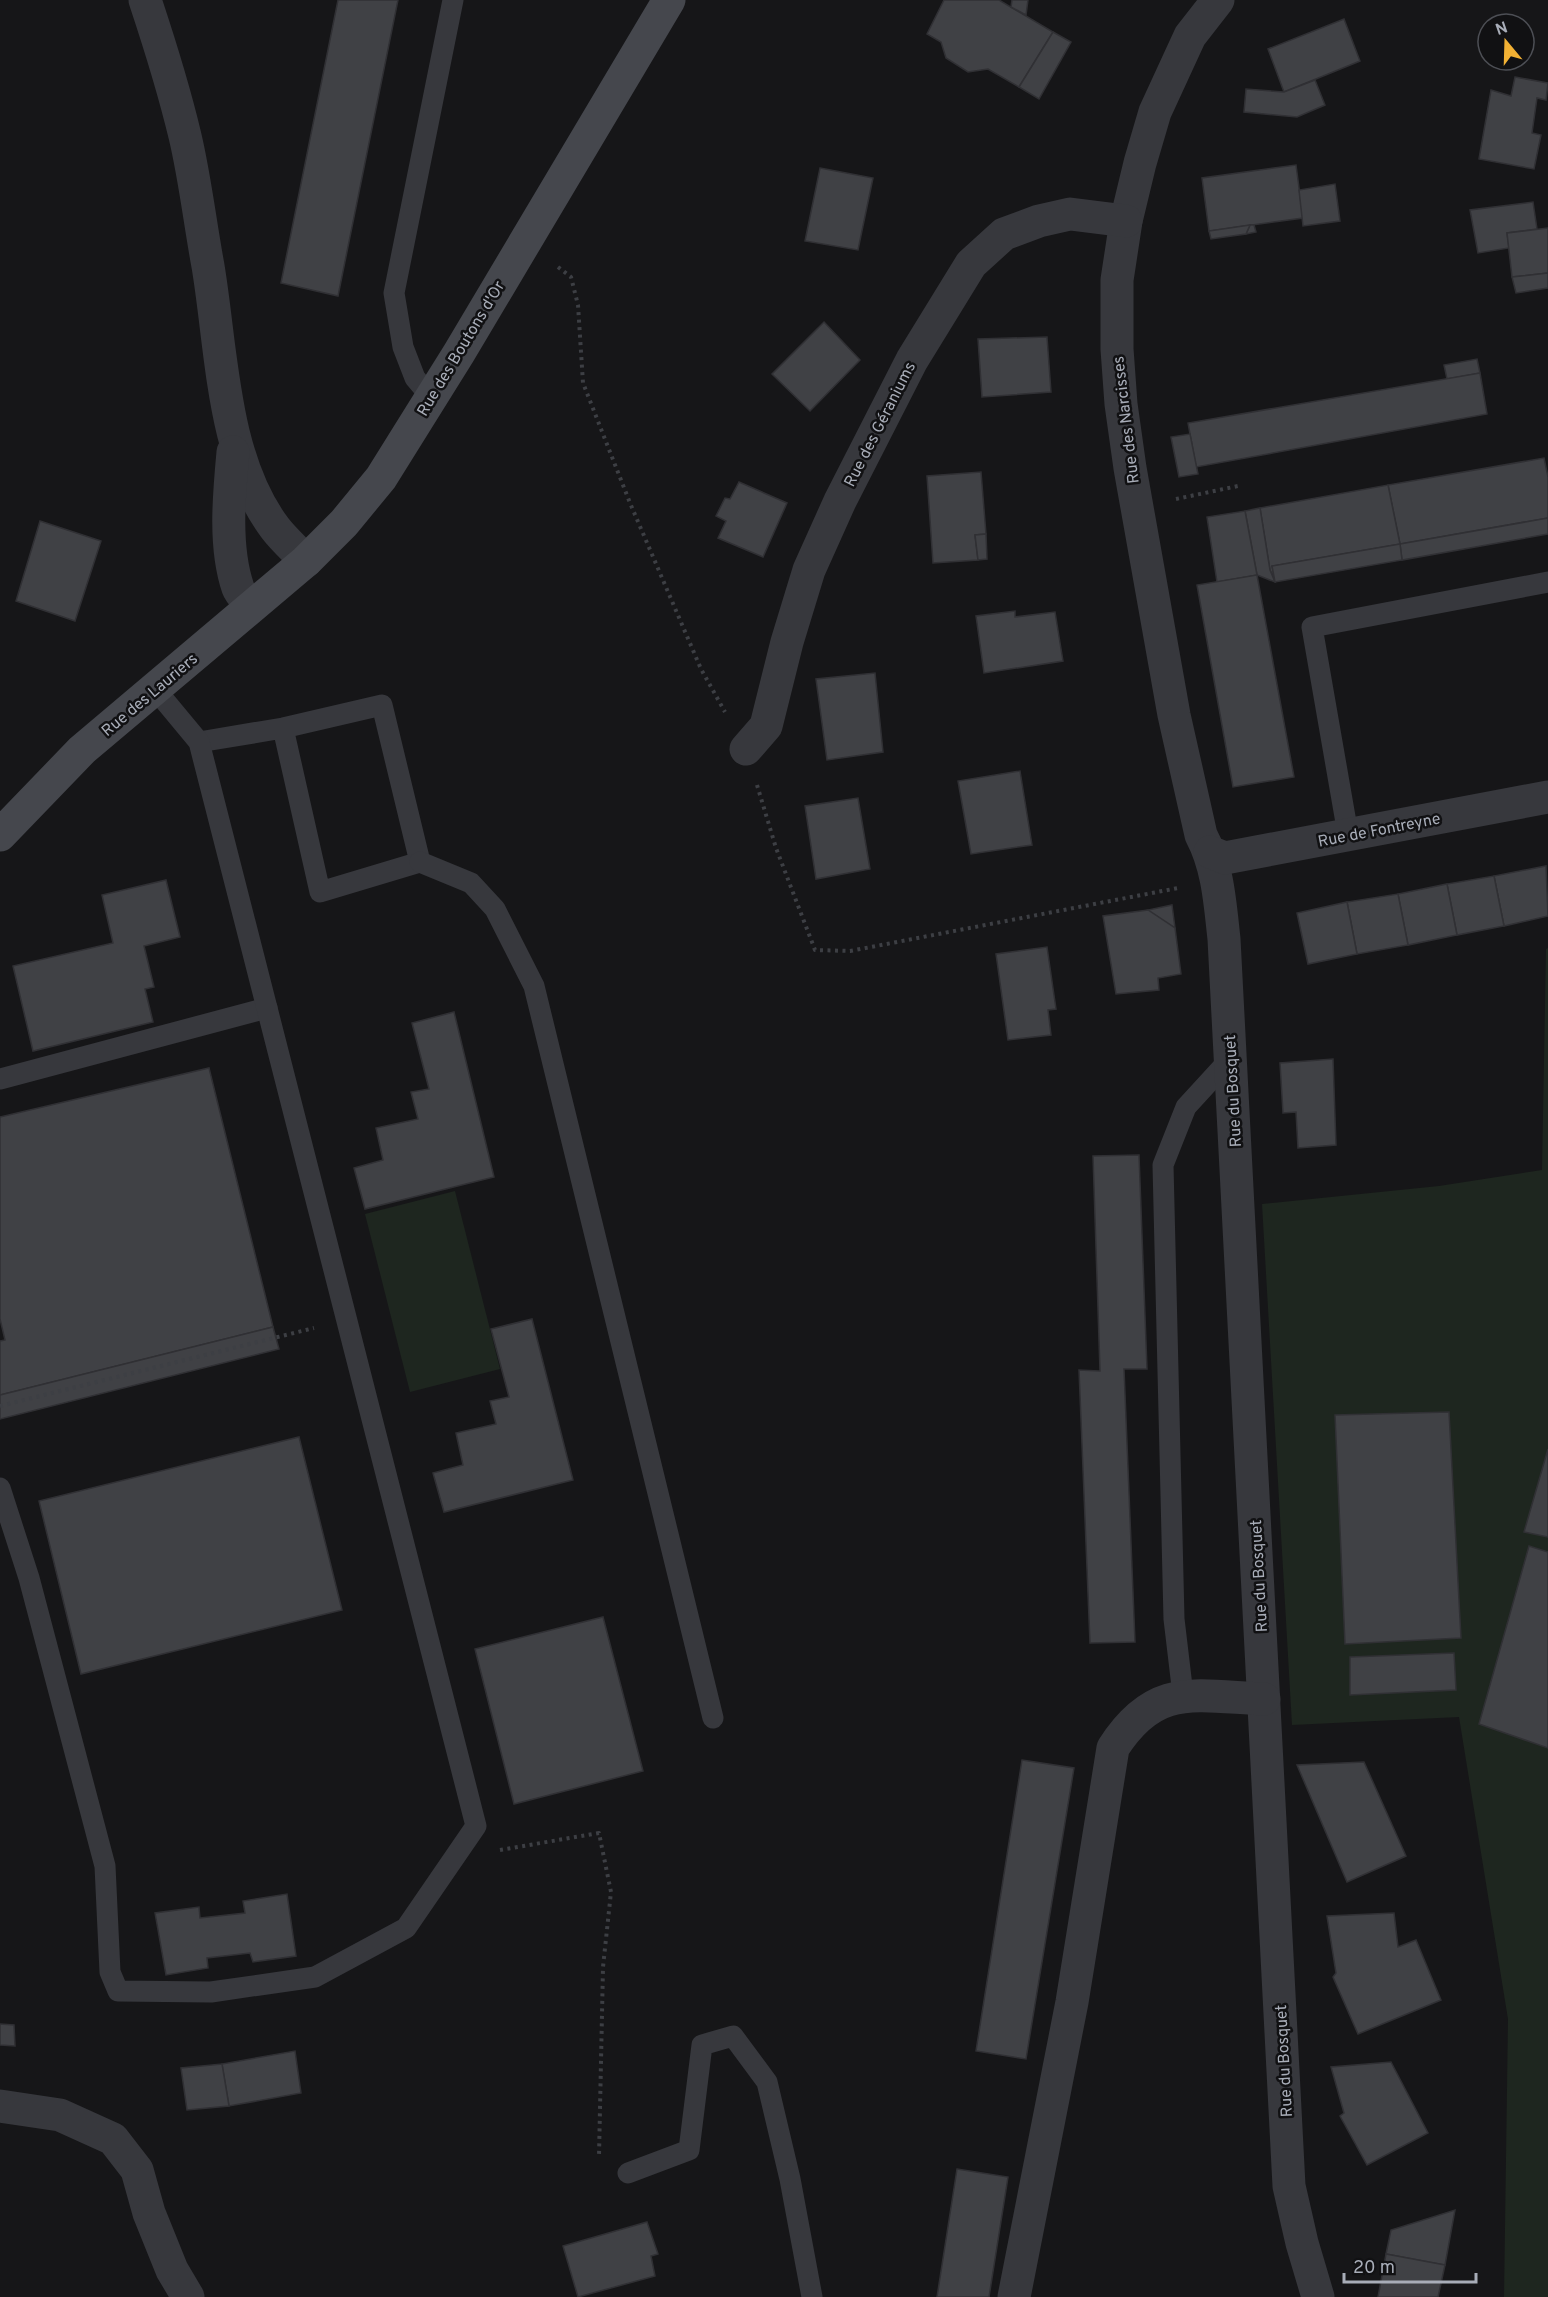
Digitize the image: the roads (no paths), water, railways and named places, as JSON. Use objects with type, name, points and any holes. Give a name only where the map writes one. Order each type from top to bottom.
[{"type":"main road","name":"Rue des Boutons d'Or","points":[[306,561],[344,523],[381,478],[669,0]]},
{"type":"main road","name":"Rue des Lauriers","points":[[0,834],[82,750],[306,561]]},
{"type":"street","points":[[145,0],[163,52],[185,136],[234,441],[251,488],[269,519],[276,530],[306,561]]},
{"type":"street","name":"Rue des Narcisses","points":[[1210,852],[1201,835],[1186,777],[1137,507],[1121,404],[1117,349],[1118,280],[1126,221],[1140,163],[1155,112],[1190,36],[1218,0]]},
{"type":"street","name":"Rue des Géraniums","points":[[746,749],[766,726],[787,642],[809,570],[840,501],[912,360],[971,264],[1004,234],[1039,221],[1070,214],[1126,221]]},
{"type":"street","points":[[234,441],[230,493],[230,544],[238,590],[252,606]]},
{"type":"street","name":"Rue de Fontreyne","points":[[1210,852],[1225,858],[1548,797]]},
{"type":"street","name":"Rue du Bosquet","points":[[1210,852],[1219,896],[1224,939],[1289,2186],[1302,2243],[1318,2297]]},
{"type":"street","points":[[1014,2297],[1072,2002],[1113,1748],[1127,1726],[1150,1707],[1183,1695],[1264,1699]]},
{"type":"street","points":[[0,2106],[60,2115],[113,2139],[137,2170],[149,2213],[172,2270],[188,2297]]},
{"type":"lane","points":[[431,397],[415,378],[404,347],[394,293],[453,0]]},
{"type":"lane","points":[[1348,834],[1312,627],[1548,582]]},
{"type":"lane","points":[[0,1488],[29,1578],[105,1866],[110,1972],[118,1991],[211,1992],[315,1977],[406,1928],[476,1826],[199,742],[155,689]]},
{"type":"lane","points":[[199,742],[284,728],[382,705],[420,862]]},
{"type":"lane","points":[[284,728],[320,892],[420,862],[471,883],[495,909],[534,986],[713,1718]]},
{"type":"lane","points":[[0,1079],[267,1008]]},
{"type":"lane","points":[[1183,1695],[1174,1619],[1162,1165],[1186,1107],[1230,1059]]},
{"type":"lane","points":[[628,2173],[689,2150],[702,2045],[733,2036],[767,2082],[790,2179],[812,2297]]}]
